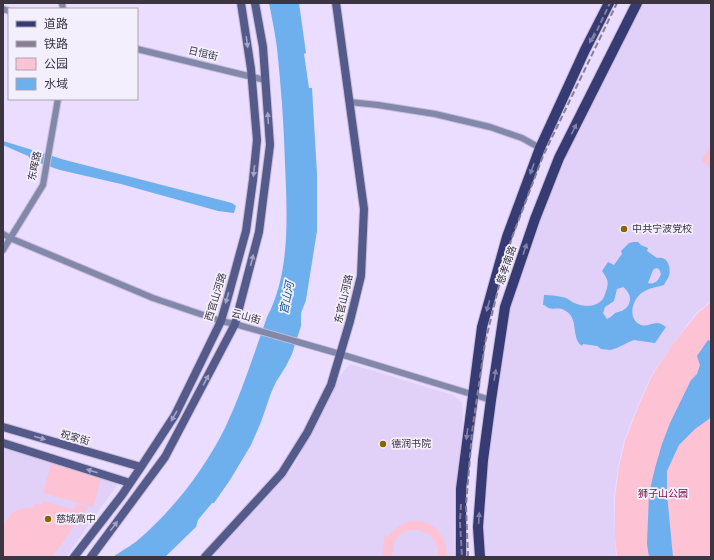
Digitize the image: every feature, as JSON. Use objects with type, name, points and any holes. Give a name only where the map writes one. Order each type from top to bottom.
[{"type":"main road","name":"慈孝南路","points":[[461,557],[461,489],[482,327],[507,237],[540,148],[585,50],[609,3]]},
{"type":"main road","name":"慈孝南路","points":[[480,557],[478,527],[483,460],[505,307],[535,219],[559,158],[637,3]]},
{"type":"street","name":"西官山河路","points":[[74,557],[122,495],[175,414],[221,321],[246,231],[257,140],[251,69],[241,3]]},
{"type":"street","points":[[91,557],[165,457],[235,324],[259,232],[270,145],[263,47],[255,3]]},
{"type":"street","name":"东官山河路","points":[[205,557],[282,474],[307,433],[331,385],[350,321],[361,276],[364,209],[336,3]]},
{"type":"street","name":"日恒街","points":[[138,49],[265,80]]},
{"type":"street","name":"东晖路","points":[[3,250],[42,185],[58,100]]},
{"type":"street","points":[[349,102],[435,114],[490,127],[522,138],[540,148]]},
{"type":"street","name":"云山街","points":[[3,234],[153,298],[221,321],[340,354],[491,400]]},
{"type":"street","name":"祝家街","points":[[3,427],[141,468]]},
{"type":"street","points":[[3,443],[130,483]]},
{"type":"shaded area","name":"中共宁波党校","points":[[641,3],[711,3],[711,301],[696,313],[652,374],[624,441],[618,467],[614,498],[616,557],[486,557],[484,528],[487,459],[510,308],[563,158]]},
{"type":"shaded area","name":"德润书院","points":[[350,364],[453,395],[462,403],[463,421],[454,534],[455,557],[212,557],[293,468],[341,374]]},
{"type":"shaded area","name":"慈城高中","points":[[3,446],[120,481],[66,557],[3,557]]},
{"type":"green space","points":[[711,146],[711,168],[701,160]]},
{"type":"green space","name":"狮子山公园","points":[[711,302],[711,557],[617,557],[615,537],[615,498],[619,467],[625,441],[653,374],[673,344],[697,314]]},
{"type":"green space","points":[[51,464],[101,478],[93,507],[43,493]]},
{"type":"green space","points":[[43,501],[73,510],[77,504],[88,507],[52,557],[3,557],[3,525],[13,512],[20,509],[33,508],[35,503],[41,505]]},
{"type":"green space","points":[[410,521],[425,523],[437,530],[444,542],[447,557],[438,557],[438,548],[429,535],[422,531],[415,530],[401,534],[395,541],[392,557],[382,557],[385,535],[389,536],[404,523]]},
{"type":"water","name":"官山河","points":[[269,3],[299,3],[309,88],[312,88],[317,174],[317,231],[306,300],[301,313],[301,326],[292,354],[271,393],[251,445],[214,503],[212,503],[198,520],[196,527],[165,557],[113,557],[138,540],[164,515],[198,474],[208,459],[225,428],[237,401],[267,317],[275,300],[284,262],[287,222],[282,106],[277,48]]},
{"type":"water","points":[[3,141],[65,160],[232,203],[236,206],[234,213],[218,211],[121,184],[60,170],[31,160],[28,156],[3,145]]},
{"type":"water","points":[[638,242],[648,248],[647,251],[657,258],[664,259],[668,263],[670,269],[669,276],[664,285],[643,292],[639,295],[634,303],[632,312],[635,321],[641,325],[657,323],[666,327],[655,343],[634,340],[610,350],[583,344],[582,346],[576,338],[572,317],[569,313],[562,309],[550,309],[543,305],[544,295],[566,298],[574,303],[586,306],[598,303],[603,298],[608,285],[606,277],[602,271],[608,262],[614,265],[622,254],[621,251],[629,243]],"holes":[[[656,268],[659,269],[661,274],[659,278],[655,283],[648,283],[653,270]],[[623,287],[630,296],[628,306],[607,319],[603,313],[605,307],[614,301],[617,289]]]},
{"type":"water","points":[[708,340],[711,341],[711,415],[709,419],[695,429],[679,445],[667,471],[667,494],[673,557],[649,557],[647,544],[649,494],[655,468],[670,423],[691,380],[697,374],[700,365],[697,356]]},
{"type":"railway","points":[[593,39],[610,3]]},
{"type":"railway","points":[[468,557],[466,505],[472,432],[485,343],[503,269],[511,240],[543,156],[617,3]]},
{"type":"railway","points":[[461,504],[460,522],[462,557]]},
{"type":"place","name":"中共宁波党校","points":[[624,229]]},
{"type":"place","name":"德润书院","points":[[383,444]]},
{"type":"place","name":"慈城高中","points":[[48,519]]}]
